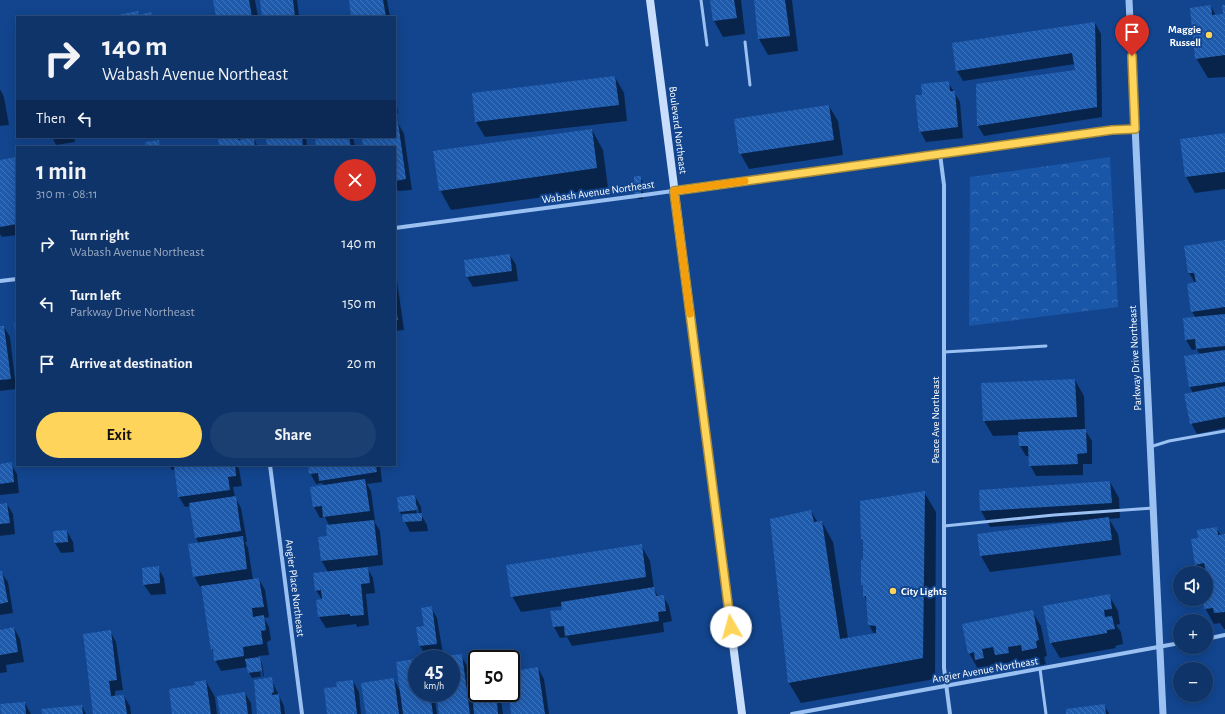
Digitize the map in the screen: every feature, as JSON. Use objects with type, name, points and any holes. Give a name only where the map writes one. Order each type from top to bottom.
[{"type":"main road","name":"Boulevard Northeast","points":[[650,0],[742,714]]},
{"type":"street","name":"Parkway Drive Northeast","points":[[1129,0],[1163,714]]},
{"type":"street","name":"Wabash Avenue Northeast","points":[[396,228],[1112,130],[1135,129]]},
{"type":"street","name":"Peace Ave Northeast","points":[[940,154],[944,185],[944,668],[950,714]]},
{"type":"street","points":[[0,281],[16,279]]},
{"type":"street","name":"Angier Place Northeast","points":[[270,466],[302,714]]},
{"type":"street","points":[[1213,638],[1225,635]]},
{"type":"street","name":"Angier Avenue Northeast","points":[[792,714],[1173,644]]},
{"type":"lane","points":[[701,0],[707,45]]},
{"type":"lane","points":[[745,42],[750,85]]},
{"type":"lane","points":[[944,352],[1046,346]]},
{"type":"lane","points":[[1150,447],[1169,441],[1225,431]]},
{"type":"lane","points":[[944,526],[1054,515],[1153,508]]},
{"type":"lane","points":[[1040,669],[1046,714]]},
{"type":"green space","points":[[1110,157],[1118,307],[969,326],[970,177]]},
{"type":"building","points":[[213,0],[249,0],[252,16],[216,16]]},
{"type":"building","points":[[260,0],[293,0],[295,16],[262,16]]},
{"type":"building","points":[[349,0],[383,0],[386,16],[351,16]]},
{"type":"building","points":[[710,0],[734,0],[737,18],[713,21]]},
{"type":"building","points":[[754,0],[785,0],[790,36],[758,39]]},
{"type":"building","name":"Maggie Russell","points":[[1211,5],[1212,15],[1223,14],[1222,5],[1225,5],[1225,55],[1195,59],[1190,8]]},
{"type":"building","points":[[138,11],[139,15],[151,12],[152,16],[118,16]]},
{"type":"building","points":[[1095,22],[1097,107],[977,126],[976,84],[1075,70],[1072,53],[956,71],[952,43]]},
{"type":"building","points":[[615,76],[619,105],[475,122],[472,93]]},
{"type":"building","points":[[949,81],[950,91],[955,91],[958,127],[919,132],[915,95],[922,95],[921,84]]},
{"type":"building","points":[[829,105],[834,140],[739,154],[734,119]]},
{"type":"building","points":[[396,122],[398,122],[406,179],[396,181],[396,146],[363,146],[362,138],[396,138]]},
{"type":"building","points":[[592,129],[597,168],[439,191],[433,151]]},
{"type":"building","points":[[1225,133],[1225,172],[1185,177],[1180,139]]},
{"type":"building","points":[[218,138],[237,138],[238,140],[254,138],[255,146],[219,146]]},
{"type":"building","points":[[266,138],[302,138],[303,146],[267,146]]},
{"type":"building","points":[[315,138],[349,138],[351,146],[316,146]]},
{"type":"building","points":[[159,140],[160,146],[146,146],[145,142]]},
{"type":"building","points":[[16,157],[16,224],[0,227],[0,160]]},
{"type":"building","points":[[634,176],[641,176],[641,194],[634,194]]},
{"type":"building","points":[[1225,240],[1225,307],[1191,312],[1187,284],[1196,282],[1194,273],[1188,273],[1184,246]]},
{"type":"building","points":[[510,254],[512,271],[466,277],[464,260]]},
{"type":"building","points":[[396,307],[398,320],[396,320]]},
{"type":"building","points":[[1225,314],[1225,346],[1196,349],[1195,339],[1185,340],[1183,318]]},
{"type":"building","points":[[16,322],[16,340],[14,323]]},
{"type":"building","points":[[0,326],[4,326],[11,379],[0,380]]},
{"type":"building","points":[[1225,350],[1225,382],[1189,387],[1184,356]]},
{"type":"building","points":[[1075,379],[1077,417],[983,421],[981,383]]},
{"type":"building","points":[[1225,386],[1225,417],[1190,424],[1184,394]]},
{"type":"building","points":[[1086,429],[1087,453],[1077,454],[1078,464],[1029,466],[1028,446],[1019,446],[1018,432]]},
{"type":"building","points":[[12,462],[14,482],[0,484],[0,464]]},
{"type":"building","points":[[174,466],[235,466],[236,476],[228,477],[230,490],[178,497]]},
{"type":"building","points":[[308,466],[376,466],[377,472],[319,481],[318,473],[309,474]]},
{"type":"building","points":[[365,479],[370,511],[323,517],[322,506],[313,507],[310,487]]},
{"type":"building","points":[[1110,481],[1112,503],[980,511],[979,490]]},
{"type":"building","name":"City Lights","points":[[925,491],[923,658],[788,683],[770,519],[811,510],[814,522],[822,521],[840,639],[876,633],[876,626],[868,625],[866,596],[863,597],[863,586],[861,585],[863,540],[861,539],[860,501]]},
{"type":"building","points":[[415,495],[417,510],[399,512],[397,497]]},
{"type":"building","points":[[236,496],[241,531],[195,538],[189,503]]},
{"type":"building","points":[[7,503],[10,523],[0,524],[0,504]]},
{"type":"building","points":[[422,513],[422,521],[403,522],[402,514]]},
{"type":"building","points":[[1109,517],[1112,540],[980,556],[977,534]]},
{"type":"building","points":[[374,520],[378,555],[321,561],[318,537],[327,536],[326,525]]},
{"type":"building","points":[[1217,527],[1218,535],[1225,534],[1225,612],[1214,613],[1213,608],[1204,609],[1204,606],[1213,606],[1213,566],[1205,566],[1204,563],[1195,565],[1191,539],[1198,538],[1197,530]]},
{"type":"building","points":[[67,530],[68,542],[54,543],[53,531]]},
{"type":"building","points":[[243,536],[247,569],[193,577],[188,544]]},
{"type":"building","points":[[642,544],[646,577],[511,597],[506,565]]},
{"type":"building","points":[[159,566],[160,583],[143,585],[142,568]]},
{"type":"building","points":[[368,567],[370,583],[361,584],[364,615],[350,616],[350,614],[318,617],[316,600],[322,599],[321,590],[315,591],[313,573]]},
{"type":"building","points":[[0,571],[2,571],[8,602],[0,604]]},
{"type":"building","points":[[259,578],[264,607],[252,608],[253,617],[264,615],[266,630],[261,631],[263,644],[243,647],[244,656],[214,661],[201,586]]},
{"type":"building","points":[[654,587],[656,596],[664,595],[666,611],[658,612],[659,621],[565,636],[564,626],[553,627],[550,611],[562,610],[561,602]]},
{"type":"building","points":[[1110,594],[1112,609],[1104,610],[1105,617],[1112,616],[1115,629],[1107,630],[1107,633],[1050,643],[1043,606]]},
{"type":"building","points":[[432,606],[437,644],[419,646],[416,627],[424,626],[421,608]]},
{"type":"building","points":[[1033,610],[1039,640],[1036,641],[1037,648],[1022,651],[1021,645],[1008,647],[1009,653],[995,655],[993,647],[982,649],[984,658],[975,660],[974,652],[968,654],[962,624]]},
{"type":"building","points":[[14,627],[18,652],[0,655],[0,630]]},
{"type":"building","points":[[111,630],[117,680],[109,681],[111,696],[124,695],[127,714],[93,714],[83,634]]},
{"type":"building","points":[[460,654],[462,654],[470,714],[439,714],[437,702],[460,702]]},
{"type":"building","points":[[260,657],[262,671],[248,673],[245,659]]},
{"type":"building","points":[[408,660],[408,702],[431,702],[433,714],[403,714],[396,662]]},
{"type":"building","points":[[538,667],[545,714],[511,714],[510,702],[520,702],[520,670]]},
{"type":"building","points":[[272,677],[274,692],[272,695],[279,694],[281,714],[257,714],[254,680]]},
{"type":"building","points":[[394,678],[399,714],[366,714],[361,683]]},
{"type":"building","points":[[206,680],[211,714],[172,714],[169,689],[195,685],[194,682]]},
{"type":"building","points":[[353,680],[357,714],[327,714],[324,688],[337,687],[336,682]]},
{"type":"building","points":[[245,692],[248,714],[220,714],[217,696]]},
{"type":"building","points":[[25,702],[26,714],[1,714],[0,704]]},
{"type":"building","points":[[473,702],[497,702],[498,714],[474,714]]},
{"type":"building","points":[[1105,704],[1106,714],[1066,714],[1066,709]]},
{"type":"building","points":[[82,705],[83,714],[42,714],[41,709]]},
{"type":"slow traffic","points":[[690,314],[674,191],[745,181]]},
{"type":"place","name":"Maggie Russell","points":[[1209,35]]},
{"type":"place","name":"City Lights","points":[[893,591]]},
{"type":"route","points":[[731,627],[674,191],[1112,130],[1135,129],[1132,56]]}]
